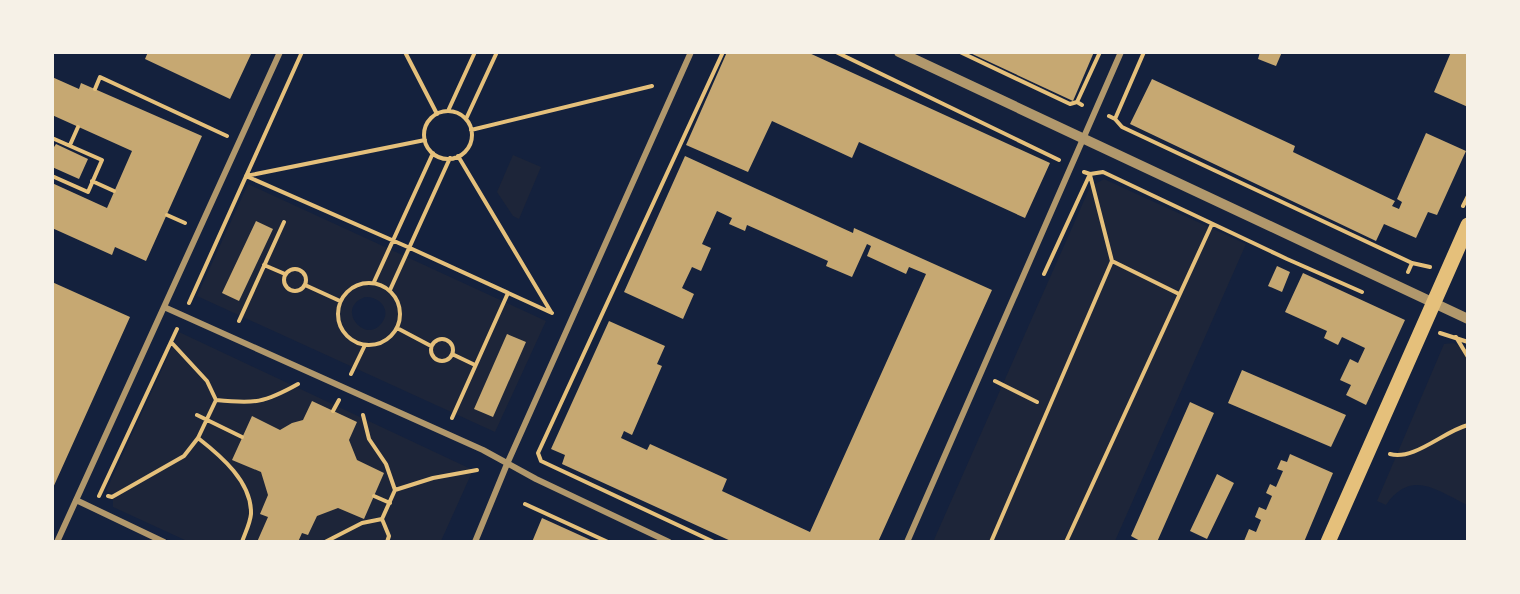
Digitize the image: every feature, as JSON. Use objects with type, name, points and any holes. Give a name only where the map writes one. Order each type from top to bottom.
[{"type":"main road","points":[[1328,542],[1467,225]]},
{"type":"street","points":[[57,542],[280,52]]},
{"type":"street","points":[[475,542],[507,464],[691,52]]},
{"type":"street","points":[[898,52],[1467,319]]},
{"type":"street","points":[[907,542],[1121,52]]},
{"type":"street","points":[[164,307],[471,445],[669,542]]},
{"type":"street","points":[[76,500],[164,542]]},
{"type":"path","points":[[93,508],[184,315],[302,52]]},
{"type":"path","points":[[405,52],[437,114]]},
{"type":"path","points":[[448,111],[475,52]]},
{"type":"path","points":[[466,119],[497,52]]},
{"type":"path","points":[[714,542],[542,461],[538,453],[723,52]]},
{"type":"path","points":[[836,52],[1047,153],[1072,168],[1090,174],[1103,172],[1371,296]]},
{"type":"path","points":[[960,52],[1070,104],[1077,102],[1100,52]]},
{"type":"path","points":[[1144,52],[1115,119],[1122,128],[1412,263]]},
{"type":"path","points":[[95,89],[100,77],[228,136]]},
{"type":"path","points":[[471,130],[652,86]]},
{"type":"path","points":[[448,111],[460,114],[466,119],[471,130],[470,142],[467,149],[458,156],[440,157],[433,153],[425,140],[426,125],[437,114],[448,111]]},
{"type":"path","points":[[70,146],[78,127]]},
{"type":"path","points":[[52,138],[102,160],[88,192],[52,176]]},
{"type":"path","points":[[246,176],[425,140]]},
{"type":"path","points":[[374,282],[433,153]]},
{"type":"path","points":[[246,176],[552,313],[458,156]]},
{"type":"path","points":[[390,290],[450,158]]},
{"type":"path","points":[[991,542],[1112,261],[1090,174]]},
{"type":"path","points":[[92,181],[114,191]]},
{"type":"path","points":[[167,215],[187,224]]},
{"type":"path","points":[[239,321],[284,222]]},
{"type":"path","points":[[1066,542],[1212,224]]},
{"type":"path","points":[[1112,261],[1179,294]]},
{"type":"path","points":[[264,265],[285,274],[295,269],[302,272],[305,285],[300,290],[289,290],[284,285],[285,274]]},
{"type":"path","points":[[374,282],[390,290],[399,304],[400,312],[397,328],[387,340],[365,345],[356,342],[342,330],[338,310],[340,301],[355,286],[374,282]]},
{"type":"path","points":[[305,285],[340,301]]},
{"type":"path","points":[[452,418],[508,293]]},
{"type":"path","points":[[1424,325],[1444,335],[1467,342]]},
{"type":"path","points":[[397,328],[431,346]]},
{"type":"path","points":[[1455,337],[1467,357]]},
{"type":"path","points":[[446,339],[452,343],[452,354],[447,360],[440,361],[433,357],[431,346],[435,340],[446,339]]},
{"type":"path","points":[[83,485],[112,497],[184,456],[198,438],[216,400],[207,381],[171,342]]},
{"type":"path","points":[[353,371],[365,345]]},
{"type":"path","points":[[452,354],[476,365]]},
{"type":"path","points":[[995,381],[1037,402]]},
{"type":"path","points":[[216,400],[248,404],[274,398],[299,384]]},
{"type":"path","points":[[333,411],[339,399]]},
{"type":"path","points":[[197,415],[242,437]]},
{"type":"path","points":[[363,415],[369,440],[386,464],[395,490],[382,519],[389,536],[387,542]]},
{"type":"path","points":[[1390,454],[1397,456],[1410,454],[1467,425]]},
{"type":"path","points":[[198,438],[228,465],[245,489],[251,514],[242,542]]},
{"type":"path","points":[[395,490],[433,478],[477,470]]},
{"type":"path","points":[[374,496],[390,503]]},
{"type":"path","points":[[525,504],[608,542]]},
{"type":"path","points":[[325,542],[362,523],[382,519]]},
{"type":"shaded area","points":[[513,155],[541,167],[519,219],[513,216],[497,192]]},
{"type":"shaded area","points":[[1104,179],[1246,244],[1115,541],[933,542],[1090,187]]},
{"type":"shaded area","points":[[248,184],[546,321],[495,432],[197,296]],"holes":[[[365,297],[370,297],[382,304],[385,316],[377,328],[369,330],[356,323],[352,309],[356,303]]]},
{"type":"shaded area","points":[[179,332],[473,470],[441,541],[187,541],[113,507],[113,494],[106,491]]},
{"type":"shaded area","points":[[1453,343],[1467,349],[1467,505],[1434,489],[1414,485],[1395,494],[1386,505],[1377,501],[1444,344]]},
{"type":"building","points":[[148,52],[252,52],[230,99],[145,59]]},
{"type":"building","points":[[727,52],[807,52],[1050,163],[1025,218],[859,142],[852,158],[772,121],[748,172],[686,145]]},
{"type":"building","points":[[968,52],[1094,52],[1073,101]]},
{"type":"building","points":[[1260,52],[1282,52],[1276,66],[1258,59]]},
{"type":"building","points":[[1451,52],[1468,52],[1468,107],[1434,92]]},
{"type":"building","points":[[52,77],[79,89],[81,83],[202,136],[146,261],[115,247],[112,255],[52,228],[52,183],[107,208],[132,151],[52,115]]},
{"type":"building","points":[[1152,79],[1295,146],[1293,152],[1395,201],[1392,206],[1399,209],[1402,202],[1397,199],[1426,133],[1466,151],[1437,215],[1428,212],[1416,238],[1384,224],[1376,241],[1130,124]]},
{"type":"building","points":[[56,144],[88,159],[79,179],[52,167],[52,150]]},
{"type":"building","points":[[685,156],[853,233],[854,228],[992,290],[878,542],[733,542],[562,464],[565,455],[551,449],[609,321],[665,346],[657,364],[662,366],[632,435],[624,431],[621,438],[647,450],[650,444],[727,479],[722,491],[810,532],[926,274],[909,267],[906,274],[867,256],[871,246],[867,244],[852,277],[826,266],[828,261],[747,225],[745,231],[729,224],[732,218],[717,211],[702,244],[711,248],[701,271],[692,267],[682,288],[694,294],[683,319],[624,292]]},
{"type":"building","points":[[256,221],[273,229],[239,301],[222,293]]},
{"type":"building","points":[[1277,266],[1290,272],[1282,292],[1268,286]]},
{"type":"building","points":[[1303,273],[1405,320],[1366,405],[1346,395],[1351,385],[1340,380],[1350,359],[1358,363],[1365,348],[1342,337],[1338,345],[1324,338],[1327,331],[1285,312]]},
{"type":"building","points":[[52,282],[130,317],[52,490]]},
{"type":"building","points":[[507,334],[526,342],[493,417],[474,409]]},
{"type":"building","points":[[1242,370],[1346,415],[1331,447],[1228,403]]},
{"type":"building","points":[[312,401],[357,422],[349,440],[357,460],[384,473],[364,519],[338,508],[317,516],[308,535],[302,533],[298,542],[257,542],[268,517],[260,514],[268,495],[261,472],[232,460],[252,416],[280,430],[303,420]]},
{"type":"building","points":[[1190,402],[1214,413],[1157,542],[1142,542],[1131,536]]},
{"type":"building","points":[[1290,454],[1333,473],[1304,542],[1244,541],[1249,529],[1256,532],[1261,520],[1255,517],[1259,507],[1266,510],[1272,496],[1266,493],[1270,484],[1276,487],[1283,471],[1277,469],[1281,460],[1287,462]]},
{"type":"building","points":[[1217,474],[1234,483],[1207,539],[1190,531]]},
{"type":"building","points":[[542,518],[595,542],[532,542]]}]
